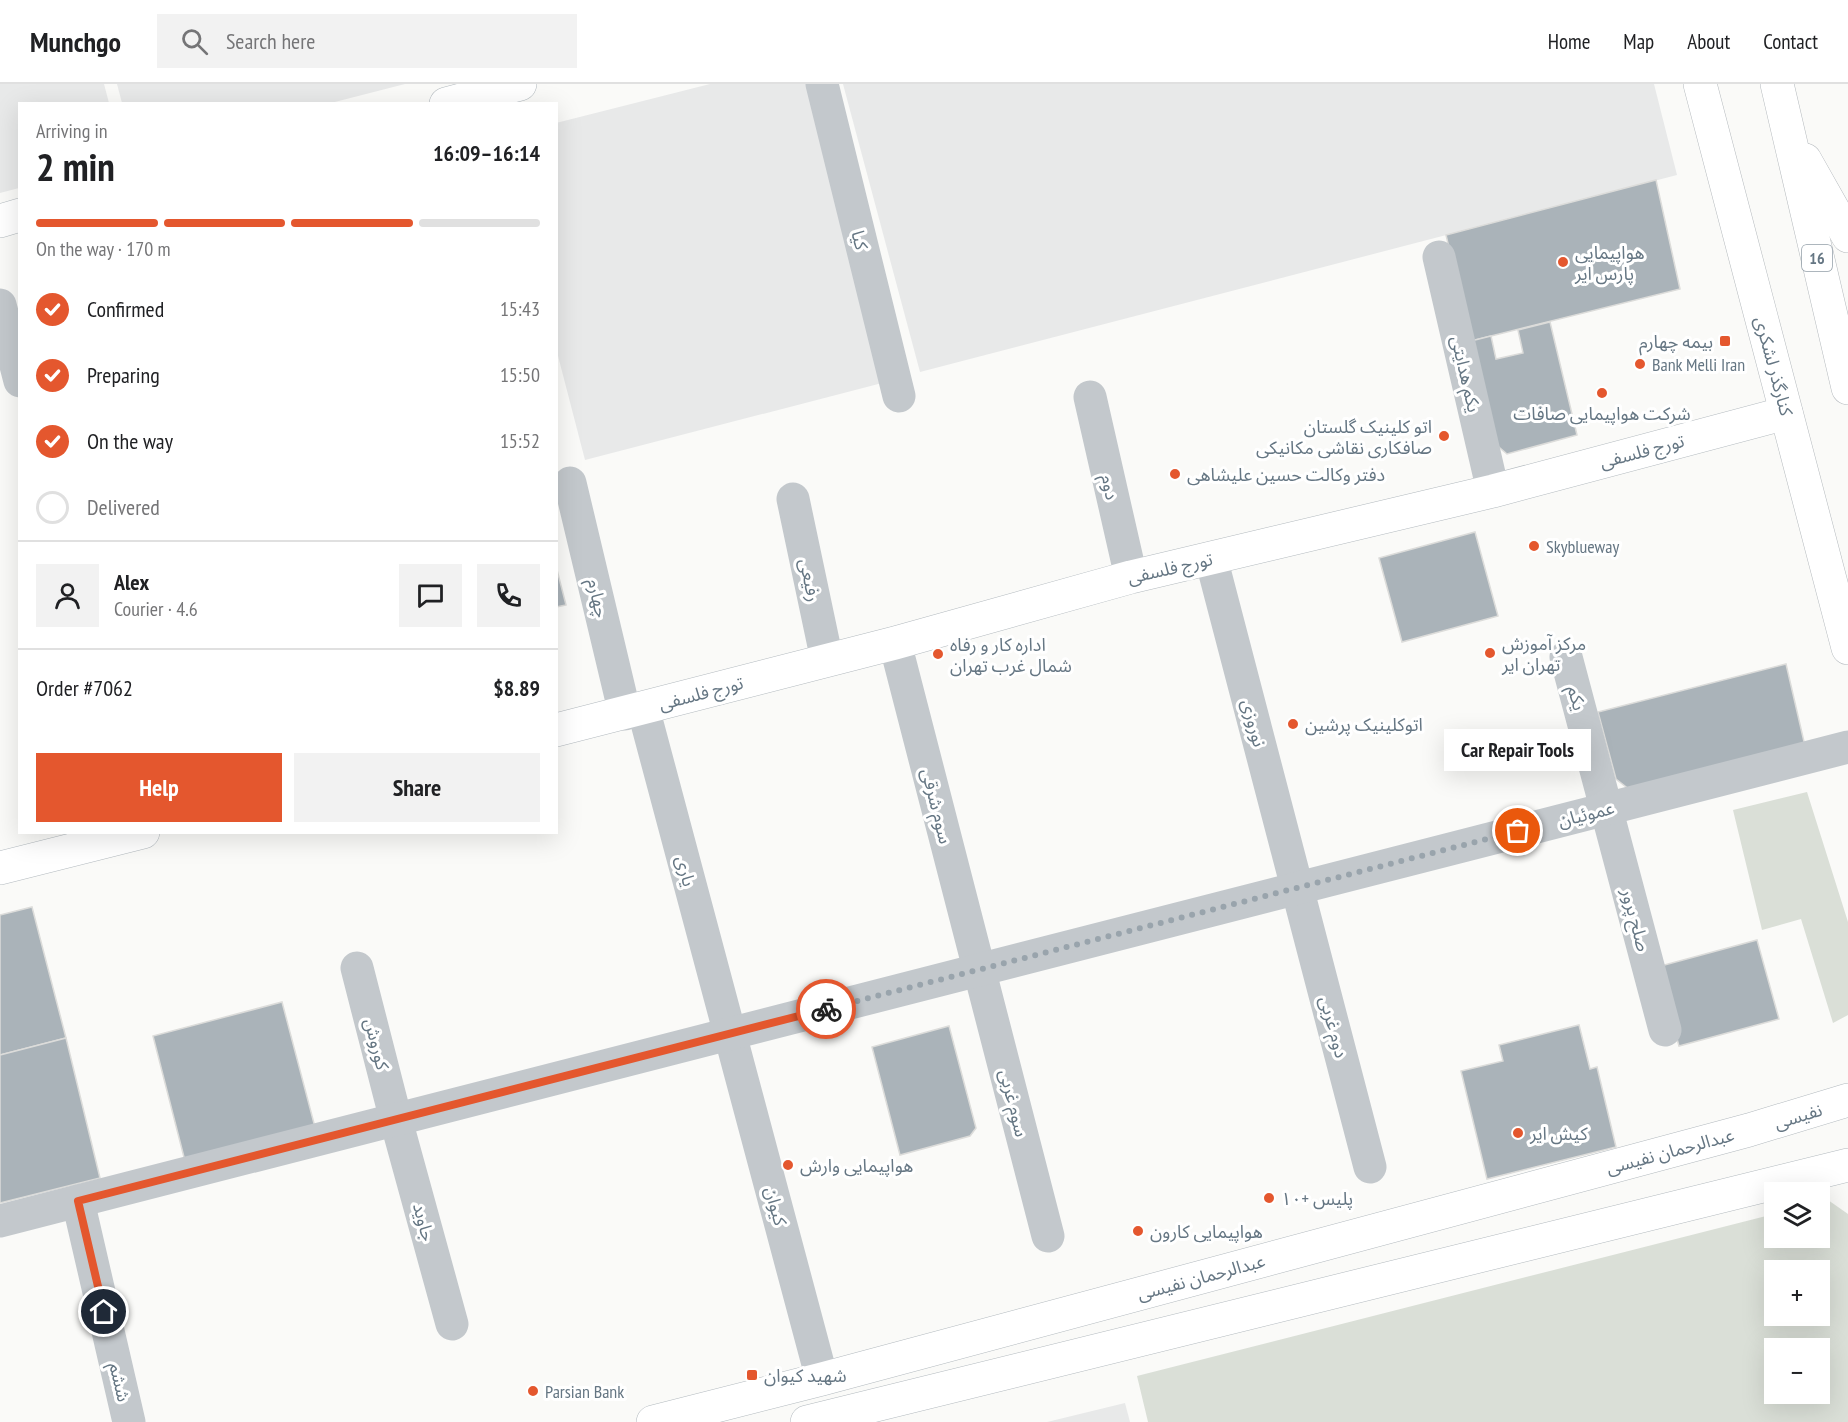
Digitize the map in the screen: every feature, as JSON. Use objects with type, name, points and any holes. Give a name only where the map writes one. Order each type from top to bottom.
[{"type":"main road","points":[[453,102],[520,84]]},
{"type":"main road","name":"کنارگذر لشکری","points":[[1700,84],[1848,648]]},
{"type":"main road","name":"16","points":[[1777,84],[1848,388]]},
{"type":"main road","points":[[1787,128],[1848,236]]},
{"type":"main road","points":[[0,220],[18,216]]},
{"type":"main road","name":"تورج فلسفی","points":[[558,730],[895,643],[1131,577],[1493,491],[1786,413]]},
{"type":"main road","points":[[0,868],[133,834]]},
{"type":"main road","name":"نفیسی","points":[[1749,1130],[1848,1100]]},
{"type":"main road","name":"عبدالرحمان نفیسی","points":[[652,1422],[822,1379],[1749,1130]]},
{"type":"main road","points":[[807,1422],[1848,1165]]},
{"type":"street","name":"کیا","points":[[822,84],[899,396]]},
{"type":"street","name":"یکم هدایتی","points":[[1439,257],[1493,491]]},
{"type":"street","points":[[0,305],[18,373]]},
{"type":"street","name":"دوم","points":[[1090,397],[1131,577]]},
{"type":"street","name":"چهارم","points":[[570,483],[634,711]]},
{"type":"street","name":"رفیعی","points":[[793,500],[827,660]]},
{"type":"street","name":"نوروزی","points":[[1211,558],[1298,888]]},
{"type":"street","name":"سوم شرقی","points":[[895,643],[980,970]]},
{"type":"street","name":"یکم","points":[[1566,657],[1606,809]]},
{"type":"street","name":"یاری","points":[[634,711],[730,1034]]},
{"type":"street","name":"عموئیان","points":[[0,1221],[1848,747]]},
{"type":"street","name":"صلح پرور","points":[[1606,809],[1665,1030]]},
{"type":"street","name":"دوم غربی","points":[[1298,888],[1370,1167]]},
{"type":"street","name":"کوروش","points":[[357,968],[396,1119]]},
{"type":"street","name":"سوم غربی","points":[[980,970],[1048,1236]]},
{"type":"street","name":"کیوان","points":[[730,1034],[822,1379]]},
{"type":"street","name":"جاوید","points":[[396,1119],[452,1324]]},
{"type":"street","name":"ششم","points":[[78,1201],[129,1422]]},
{"type":"shaded area","points":[[0,84],[104,84],[109,102],[18,102],[18,188],[0,193]]},
{"type":"shaded area","points":[[117,84],[405,84],[335,102],[122,102]]},
{"type":"shaded area","points":[[710,84],[810,84],[886,382],[585,460],[558,356],[558,122]]},
{"type":"shaded area","points":[[843,84],[1654,84],[1677,175],[920,372]]},
{"type":"shaded area","points":[[1807,792],[1848,922],[1848,1015],[1833,1023],[1801,919],[1762,930],[1733,810]]},
{"type":"shaded area","points":[[1830,1201],[1848,1214],[1848,1422],[1148,1422],[1137,1376],[1764,1217],[1764,1248],[1830,1248]]},
{"type":"shaded area","points":[[1125,1403],[1130,1422],[1047,1422]]},
{"type":"building","name":"هواپیمایی پارس ایر","points":[[1656,180],[1680,289],[1471,341],[1446,235]]},
{"type":"building","points":[[1550,322],[1577,435],[1507,454],[1493,442],[1471,341],[1491,336],[1496,359],[1523,353],[1518,330]]},
{"type":"building","points":[[1475,532],[1498,616],[1402,642],[1379,558]]},
{"type":"building","points":[[558,574],[566,605],[558,607]]},
{"type":"building","points":[[1786,664],[1805,746],[1630,790],[1616,779],[1598,712]]},
{"type":"building","points":[[32,907],[66,1038],[0,1055],[0,915]]},
{"type":"building","points":[[1757,940],[1779,1019],[1679,1046],[1657,967]]},
{"type":"building","points":[[282,1002],[316,1131],[186,1165],[153,1036]]},
{"type":"building","points":[[1579,1025],[1590,1069],[1597,1067],[1616,1147],[1487,1179],[1461,1071],[1503,1061],[1499,1045]]},
{"type":"building","points":[[949,1026],[976,1128],[970,1136],[900,1155],[872,1047]]},
{"type":"building","points":[[66,1038],[100,1178],[0,1203],[0,1055]]},
{"type":"way so far","points":[[826,1009],[1518,831]]},
{"type":"place","name":"هواپیمایی پارس ایر","points":[[1563,262]]},
{"type":"place","name":"بیمه چهارم","points":[[1725,341]]},
{"type":"place","name":"Bank Melli Iran","points":[[1640,364]]},
{"type":"place","name":"شرکت هواپیمایی صافات","points":[[1602,393]]},
{"type":"place","name":"اتو کلینیک گلستان صافکاری نقاشی مکانیکی","points":[[1444,436]]},
{"type":"place","name":"دفتر وکالت حسین علیشاهی","points":[[1175,474]]},
{"type":"place","name":"Skyblueway","points":[[1534,546]]},
{"type":"place","name":"مرکز آموزش تهران ایر","points":[[1490,653]]},
{"type":"place","name":"اداره کار و رفاه شمال غرب تهران","points":[[938,654]]},
{"type":"place","name":"اتوکلینیک پرشین","points":[[1293,724]]},
{"type":"place","name":"Car Repair Tools","points":[[1518,831]]},
{"type":"place","name":"کیش ایر","points":[[1518,1133]]},
{"type":"place","name":"هواپیمایی وارش","points":[[788,1165]]},
{"type":"place","name":"پلیس +۱۰","points":[[1269,1198]]},
{"type":"place","name":"هواپیمایی کارون","points":[[1138,1231]]},
{"type":"place","name":"شهید کیوان","points":[[752,1375]]},
{"type":"place","name":"Parsian Bank","points":[[533,1391]]},
{"type":"route","points":[[104,1312],[78,1201],[826,1009]]}]
